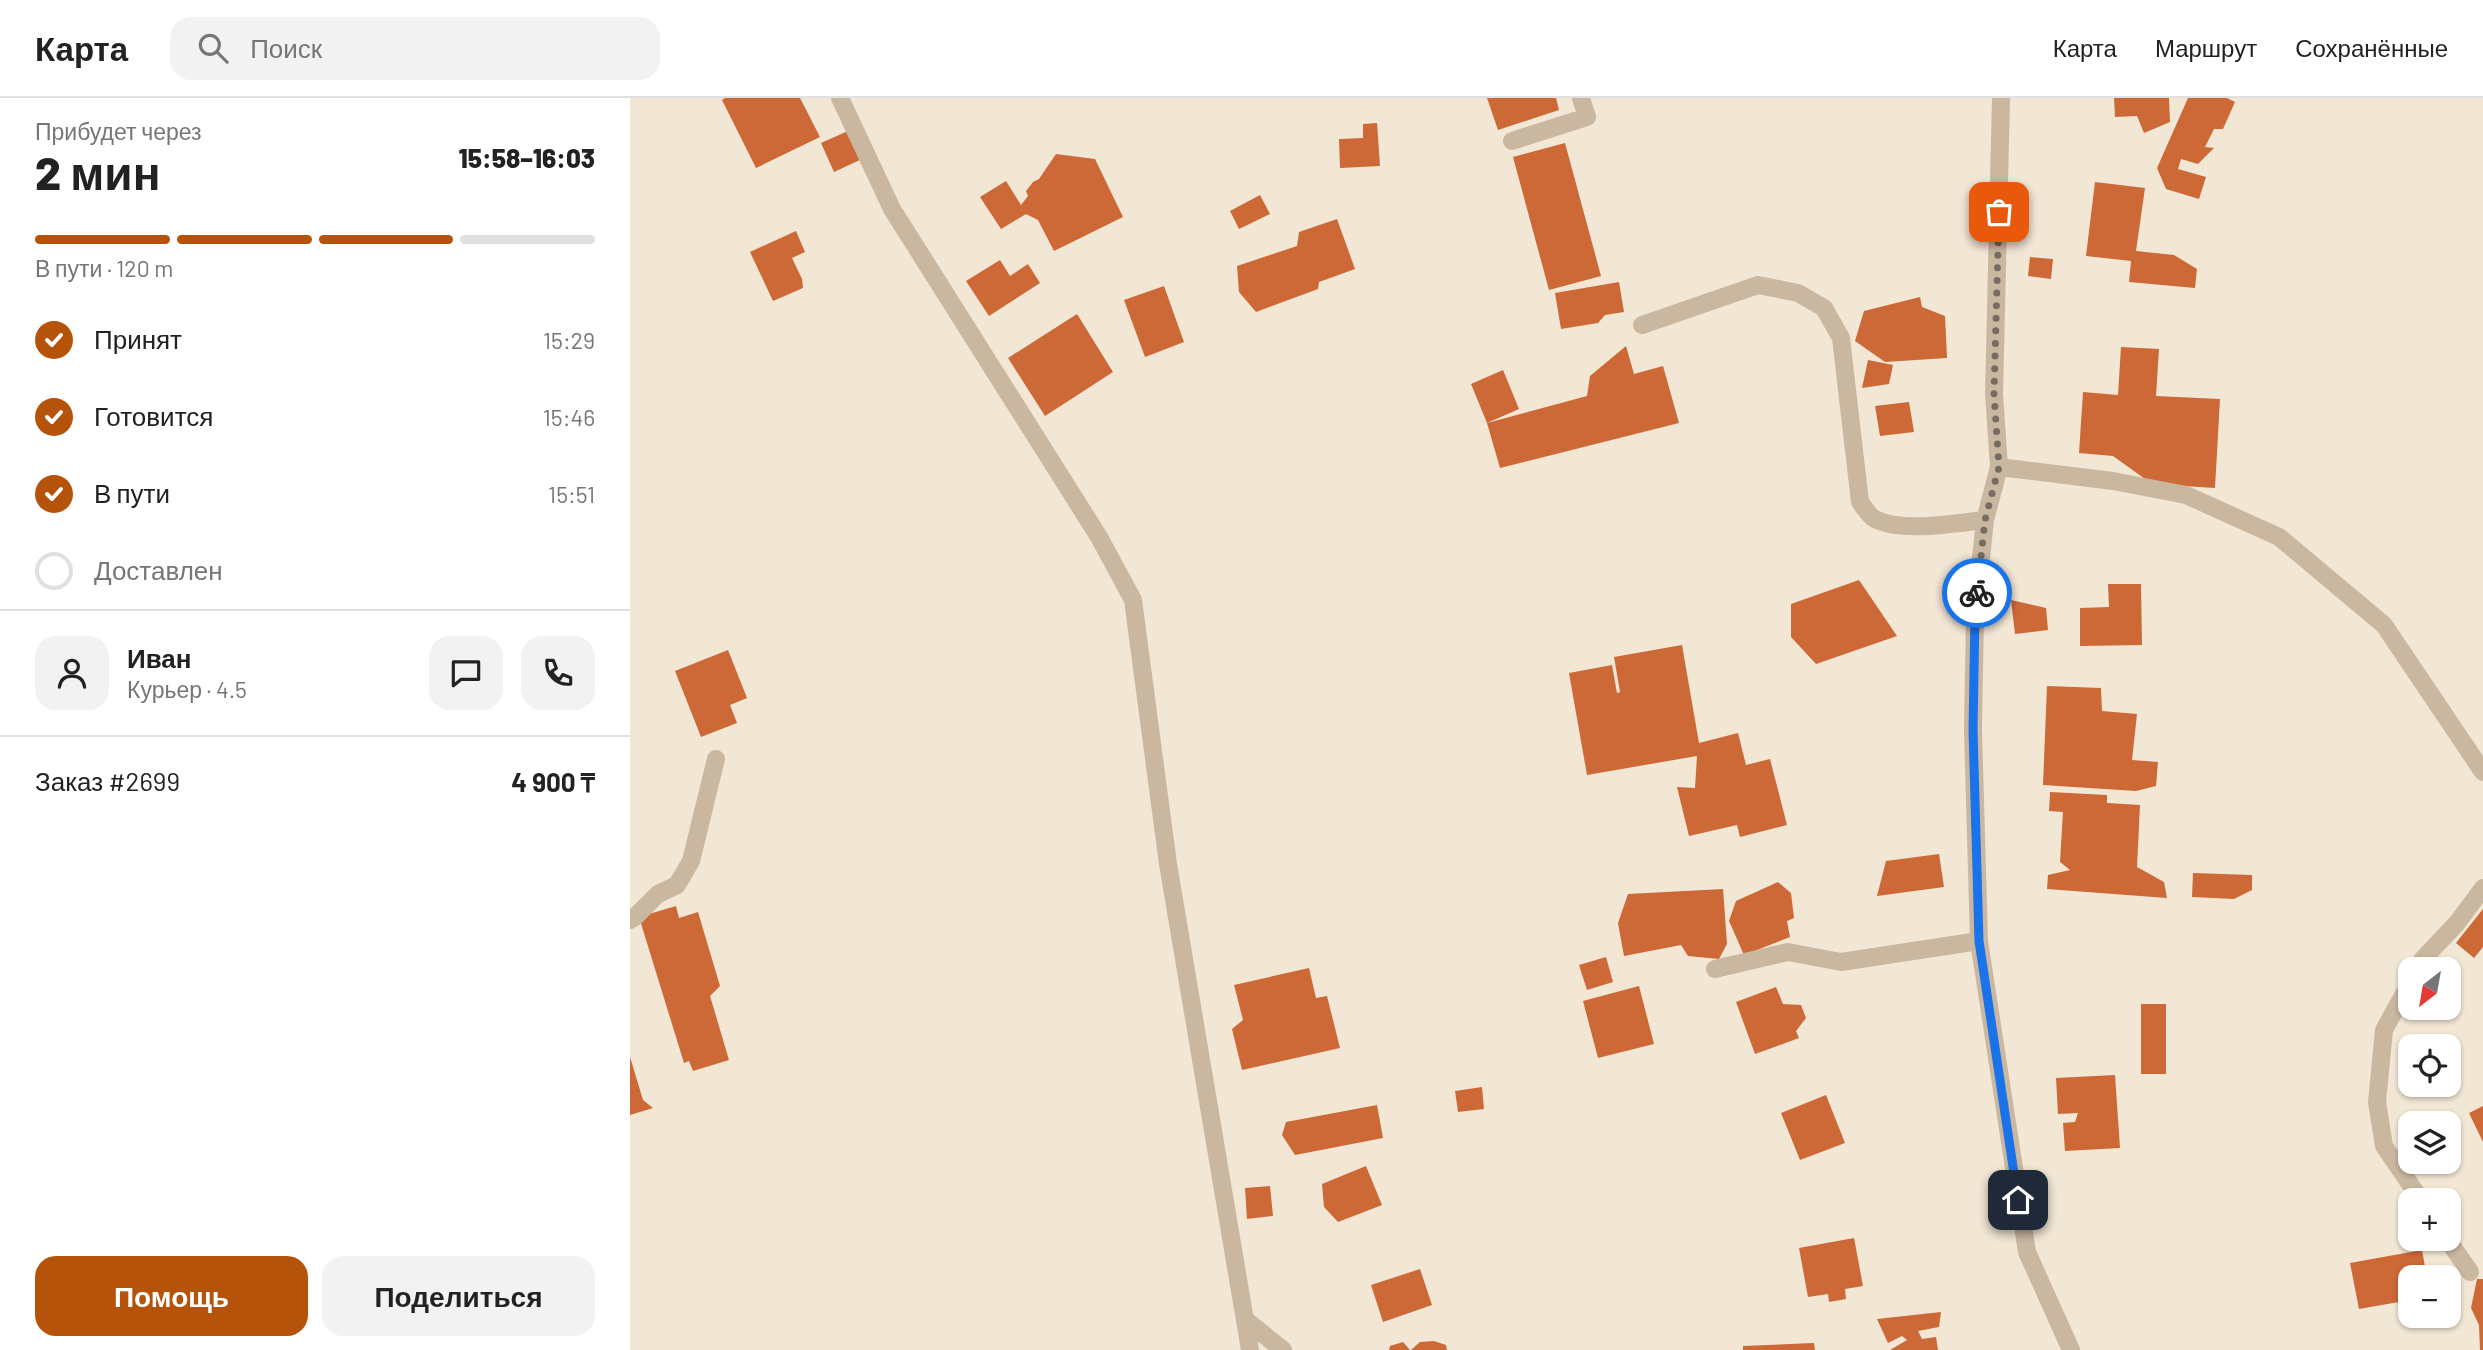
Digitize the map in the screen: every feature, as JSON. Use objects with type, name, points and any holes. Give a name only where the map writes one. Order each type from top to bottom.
[{"type":"street","points":[[840,98],[892,209],[1099,537],[1133,600],[1168,864],[1250,1350]]},
{"type":"street","points":[[1512,141],[1587,117],[1581,98]]},
{"type":"street","points":[[2001,98],[1994,394],[1999,467],[1985,520],[1975,615],[1973,730],[1979,941],[2027,1252],[2071,1350]]},
{"type":"street","points":[[1642,325],[1759,285],[1798,293],[1824,308],[1841,338],[1860,502],[1873,518],[1901,525],[1926,526],[1985,520]]},
{"type":"street","points":[[1999,467],[2113,481],[2186,495],[2278,537],[2384,625],[2483,772]]},
{"type":"street","points":[[630,920],[657,894],[677,885],[691,861],[716,759]]},
{"type":"street","points":[[2425,957],[2457,923],[2483,888]]},
{"type":"street","points":[[1715,969],[1788,952],[1841,962],[1979,941]]},
{"type":"street","points":[[2398,1006],[2385,1030],[2377,1102],[2384,1146],[2413,1188]]},
{"type":"street","points":[[2455,1251],[2470,1272]]},
{"type":"street","points":[[1247,1321],[1283,1350]]},
{"type":"building","points":[[800,98],[820,137],[756,168],[722,100]]},
{"type":"building","points":[[1487,98],[1556,98],[1559,110],[1498,130]]},
{"type":"building","points":[[2114,98],[2169,98],[2170,122],[2144,133],[2137,116],[2115,117]]},
{"type":"building","points":[[2188,98],[2227,98],[2235,102],[2223,129],[2214,129],[2205,147],[2214,148],[2198,164],[2181,159],[2178,169],[2206,177],[2199,199],[2166,189],[2157,168]]},
{"type":"building","points":[[1377,123],[1380,166],[1340,168],[1339,139],[1363,138],[1363,124]]},
{"type":"building","points":[[848,131],[862,159],[834,172],[821,143]]},
{"type":"building","points":[[1565,143],[1601,276],[1549,290],[1513,157]]},
{"type":"building","points":[[1056,154],[1095,159],[1123,217],[1054,251],[1038,220],[1026,214],[1001,229],[980,197],[1006,181],[1021,205],[1028,196],[1026,191],[1039,179]]},
{"type":"building","points":[[2095,182],[2145,188],[2136,251],[2174,255],[2197,269],[2195,288],[2129,282],[2131,261],[2086,256]]},
{"type":"building","points":[[1260,195],[1270,214],[1239,229],[1230,211]]},
{"type":"building","points":[[1337,219],[1355,269],[1319,282],[1318,289],[1256,312],[1239,292],[1237,266],[1297,246],[1299,232]]},
{"type":"building","points":[[796,231],[805,252],[792,258],[802,279],[803,288],[773,301],[750,252]]},
{"type":"building","points":[[2030,257],[2053,259],[2051,279],[2028,276]]},
{"type":"building","points":[[1000,260],[1010,276],[1028,264],[1040,283],[989,316],[966,281]]},
{"type":"building","points":[[1619,282],[1624,312],[1605,315],[1598,323],[1561,329],[1555,293]]},
{"type":"building","points":[[1164,286],[1184,342],[1145,357],[1124,300]]},
{"type":"building","points":[[1920,297],[1922,307],[1945,316],[1947,358],[1885,362],[1855,341],[1864,311]]},
{"type":"building","points":[[1077,314],[1113,372],[1045,416],[1008,358]]},
{"type":"building","points":[[1626,346],[1634,374],[1663,366],[1679,423],[1500,468],[1487,423],[1587,396],[1590,376]]},
{"type":"building","points":[[2121,347],[2159,349],[2156,396],[2220,399],[2215,488],[2152,484],[2113,456],[2079,453],[2083,392],[2118,395]]},
{"type":"building","points":[[1868,360],[1893,365],[1889,384],[1862,388]]},
{"type":"building","points":[[1503,370],[1519,409],[1487,423],[1471,384]]},
{"type":"building","points":[[1909,402],[1914,432],[1880,436],[1875,406]]},
{"type":"building","points":[[1859,580],[1897,636],[1816,664],[1791,637],[1791,604]]},
{"type":"building","points":[[2108,584],[2141,584],[2142,645],[2080,646],[2080,608],[2109,607]]},
{"type":"building","points":[[2011,600],[2046,608],[2048,630],[2015,634]]},
{"type":"building","points":[[1682,645],[1699,743],[1738,733],[1746,765],[1770,759],[1787,825],[1740,837],[1737,825],[1689,836],[1677,787],[1695,788],[1697,756],[1587,775],[1569,673],[1612,665],[1617,693],[1620,692],[1614,657]]},
{"type":"building","points":[[728,650],[747,698],[730,705],[737,723],[701,737],[675,671]]},
{"type":"building","points":[[2047,686],[2101,688],[2102,711],[2137,714],[2132,760],[2158,762],[2156,786],[2136,791],[2043,785]]},
{"type":"building","points":[[2050,792],[2107,795],[2107,803],[2140,805],[2137,867],[2164,882],[2167,898],[2047,889],[2048,875],[2070,870],[2060,862],[2063,812],[2049,811]]},
{"type":"building","points":[[1939,854],[1944,887],[1877,896],[1886,861]]},
{"type":"building","points":[[2193,873],[2252,875],[2252,890],[2234,899],[2192,897]]},
{"type":"building","points":[[1778,882],[1791,893],[1794,918],[1787,921],[1790,937],[1744,955],[1729,921],[1736,901]]},
{"type":"building","points":[[1723,889],[1727,944],[1719,959],[1688,956],[1681,945],[1624,956],[1618,923],[1628,894]]},
{"type":"building","points":[[676,906],[679,918],[698,912],[720,986],[710,996],[729,1060],[693,1071],[689,1061],[684,1063],[639,917]]},
{"type":"building","points":[[2483,909],[2483,947],[2474,958],[2456,943]]},
{"type":"building","points":[[1606,957],[1613,982],[1587,990],[1579,965]]},
{"type":"building","points":[[1309,968],[1316,998],[1327,996],[1340,1048],[1242,1070],[1232,1029],[1243,1020],[1234,985]]},
{"type":"building","points":[[1639,986],[1654,1044],[1598,1058],[1583,1001]]},
{"type":"building","points":[[1776,987],[1783,1004],[1801,1005],[1806,1018],[1796,1031],[1799,1038],[1755,1054],[1736,1002]]},
{"type":"building","points":[[2141,1004],[2166,1004],[2166,1074],[2141,1074]]},
{"type":"building","points":[[630,1057],[643,1100],[653,1108],[630,1115]]},
{"type":"building","points":[[2115,1075],[2120,1148],[2065,1151],[2063,1123],[2075,1122],[2078,1113],[2058,1114],[2056,1078]]},
{"type":"building","points":[[1482,1087],[1484,1109],[1458,1112],[1455,1091]]},
{"type":"building","points":[[1826,1095],[1845,1143],[1800,1160],[1781,1113]]},
{"type":"building","points":[[1377,1105],[1383,1138],[1295,1155],[1282,1135],[1286,1122]]},
{"type":"building","points":[[2483,1106],[2483,1142],[2469,1113]]},
{"type":"building","points":[[1366,1166],[1382,1205],[1338,1222],[1324,1207],[1322,1184]]},
{"type":"building","points":[[1270,1186],[1273,1216],[1247,1219],[1245,1188]]},
{"type":"building","points":[[1854,1238],[1863,1286],[1845,1289],[1846,1299],[1829,1302],[1828,1294],[1808,1297],[1799,1248]]},
{"type":"building","points":[[2422,1251],[2425,1265],[2398,1265],[2398,1302],[2359,1309],[2350,1263]]},
{"type":"building","points":[[1420,1269],[1432,1305],[1383,1322],[1371,1285]]},
{"type":"building","points":[[2477,1279],[2483,1279],[2483,1350],[2480,1350],[2479,1325],[2471,1308]]},
{"type":"building","points":[[1941,1312],[1939,1327],[1918,1331],[1922,1339],[1936,1337],[1938,1350],[1890,1350],[1907,1340],[1902,1336],[1888,1343],[1877,1319]]},
{"type":"building","points":[[1434,1341],[1446,1345],[1447,1350],[1411,1350],[1420,1342]]},
{"type":"building","points":[[1403,1342],[1410,1350],[1389,1350],[1390,1346]]},
{"type":"building","points":[[1814,1343],[1815,1350],[1743,1350],[1743,1346]]},
{"type":"way so far","points":[[1977,593],[1985,520],[1999,467],[1994,394],[1999,212]]},
{"type":"route","points":[[1977,593],[1973,730],[1976,898],[1979,941],[2018,1200]]}]
